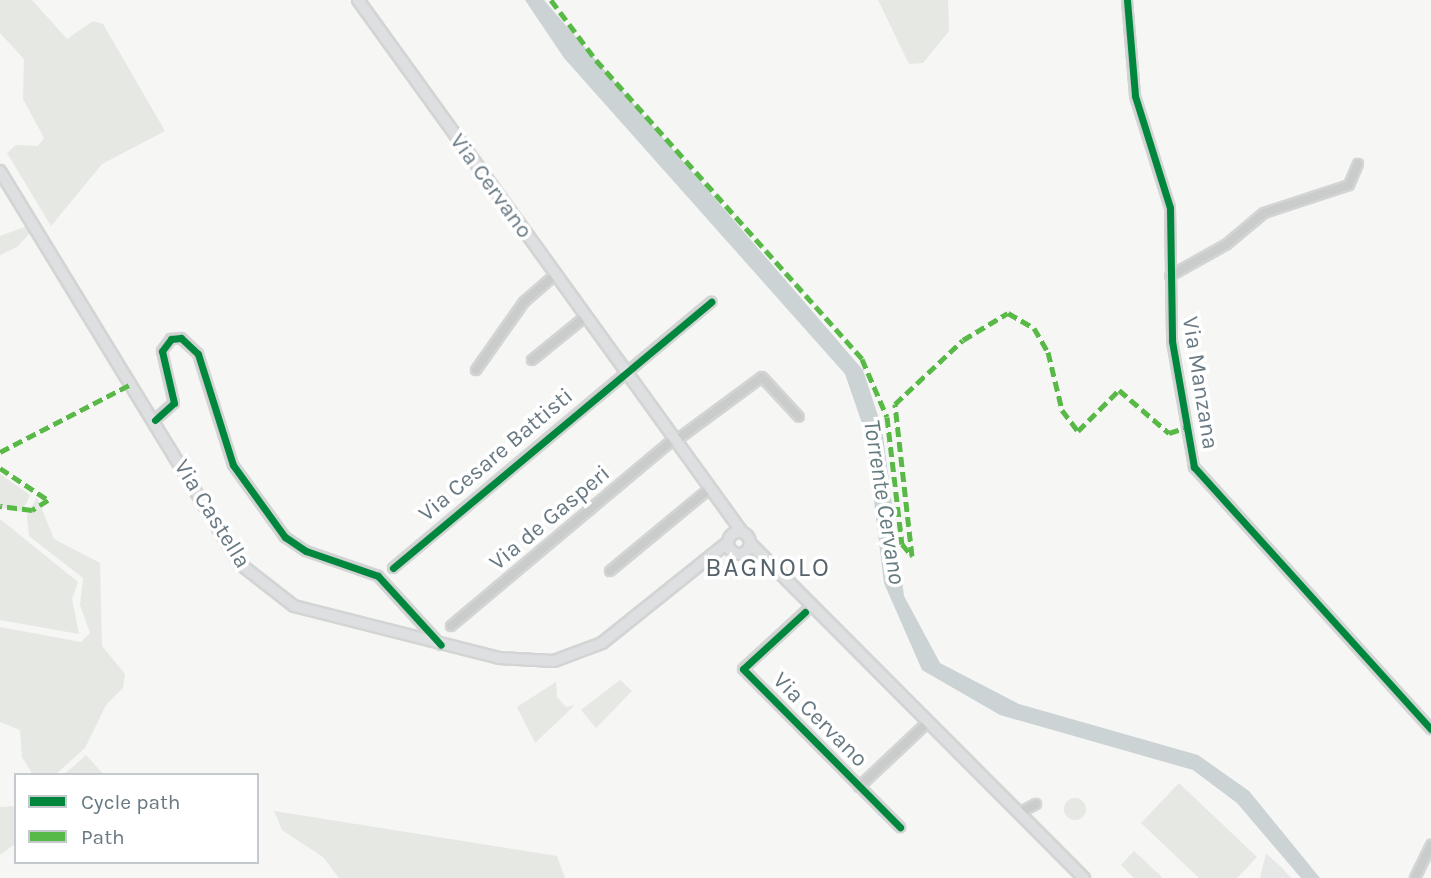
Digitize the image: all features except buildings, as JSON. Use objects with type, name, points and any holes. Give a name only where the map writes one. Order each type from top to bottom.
[{"type":"main road","name":"Via Cervano","points":[[358,0],[673,441],[742,532],[743,550]]},
{"type":"main road","name":"Via Castella","points":[[0,171],[155,420],[240,564],[262,587],[317,615],[440,645],[510,660],[564,659],[602,643],[688,575]]},
{"type":"main road","points":[[726,511],[729,539],[743,550],[771,563],[927,723],[1084,878]]},
{"type":"main road","points":[[688,575],[729,539],[742,532]]},
{"type":"main road","points":[[688,575],[743,550]]},
{"type":"street","name":"Via Manzana","points":[[1127,0],[1135,96],[1170,208],[1172,341],[1194,467],[1431,729]]},
{"type":"street","points":[[1170,276],[1227,244],[1265,213],[1349,184],[1358,164]]},
{"type":"street","points":[[477,370],[524,302],[555,275]]},
{"type":"street","points":[[625,372],[711,302]]},
{"type":"street","points":[[532,360],[585,317]]},
{"type":"street","name":"Via Castella","points":[[155,420],[174,402],[162,351],[167,341],[181,338],[198,354],[233,465],[285,537],[306,551],[378,576],[440,645]]},
{"type":"street","name":"Via Cesare Battisti","points":[[393,568],[625,372]]},
{"type":"street","name":"Via de Gasperi","points":[[451,626],[673,441],[762,377],[799,417]]},
{"type":"street","points":[[610,571],[709,489]]},
{"type":"street","name":"Via Cervano","points":[[805,612],[743,669],[900,827]]},
{"type":"street","name":"Via Cervano","points":[[859,787],[927,723]]},
{"type":"street","points":[[1019,813],[1036,804]]},
{"type":"street","points":[[1415,878],[1431,845]]},
{"type":"shaded area","points":[[0,0],[32,0],[67,39],[93,21],[103,24],[165,131],[102,164],[51,226],[7,153],[16,145],[38,146],[44,138],[23,99],[24,59],[0,33]]},
{"type":"shaded area","points":[[878,0],[948,0],[949,31],[923,63],[909,64]]},
{"type":"shaded area","points":[[30,225],[33,230],[17,247],[0,255],[0,236]]},
{"type":"shaded area","points":[[0,474],[30,495],[22,512],[0,507]]},
{"type":"shaded area","points":[[37,497],[54,539],[100,563],[102,646],[125,674],[123,688],[106,705],[85,748],[57,773],[32,773],[22,757],[20,730],[0,722],[0,627],[81,642],[90,633],[80,605],[83,578],[29,536],[27,515]]},
{"type":"shaded area","points":[[0,519],[78,582],[72,599],[79,634],[0,620]]},
{"type":"shaded area","points":[[620,680],[632,691],[596,728],[581,710]]},
{"type":"shaded area","points":[[556,682],[557,697],[566,707],[575,705],[535,743],[517,707]]},
{"type":"shaded area","points":[[86,755],[102,773],[65,773]]},
{"type":"shaded area","points":[[1179,783],[1257,857],[1237,878],[1199,878],[1141,823]]},
{"type":"shaded area","points":[[1075,798],[1085,805],[1086,809],[1079,819],[1075,820],[1065,813],[1064,809],[1071,799]]},
{"type":"shaded area","points":[[14,806],[14,844],[0,855],[0,807]]},
{"type":"shaded area","points":[[274,811],[557,856],[565,878],[339,878],[323,857],[282,830]]},
{"type":"shaded area","points":[[1134,851],[1162,877],[1134,878],[1121,865]]},
{"type":"shaded area","points":[[1266,853],[1282,868],[1291,878],[1260,878]]},
{"type":"water","name":"Torrente Cervano","points":[[525,0],[544,0],[863,370],[882,428],[904,596],[940,663],[1019,704],[1198,755],[1249,791],[1320,878],[1301,878],[1237,803],[1193,770],[1000,715],[922,670],[884,583],[866,435],[845,374],[564,58]]},
{"type":"marked path","points":[[551,0],[596,60],[862,359],[887,417],[902,544],[912,556],[895,404],[963,340],[1008,313],[1034,328],[1048,352],[1062,410],[1078,431],[1119,390],[1169,433],[1184,428]]},
{"type":"marked path","points":[[0,452],[131,384]]},
{"type":"marked path","points":[[0,468],[48,500],[32,510],[0,506]]},
{"type":"cycle path","points":[[1127,0],[1135,96],[1170,208],[1172,341],[1194,467],[1431,729]]},
{"type":"cycle path","points":[[393,568],[711,302]]},
{"type":"cycle path","points":[[155,420],[174,403],[162,351],[171,339],[181,338],[198,354],[233,465],[285,537],[306,551],[378,576],[441,645]]},
{"type":"cycle path","points":[[805,612],[743,669],[900,827]]},
{"type":"district","name":"BAGNOLO","points":[[768,568]]}]
